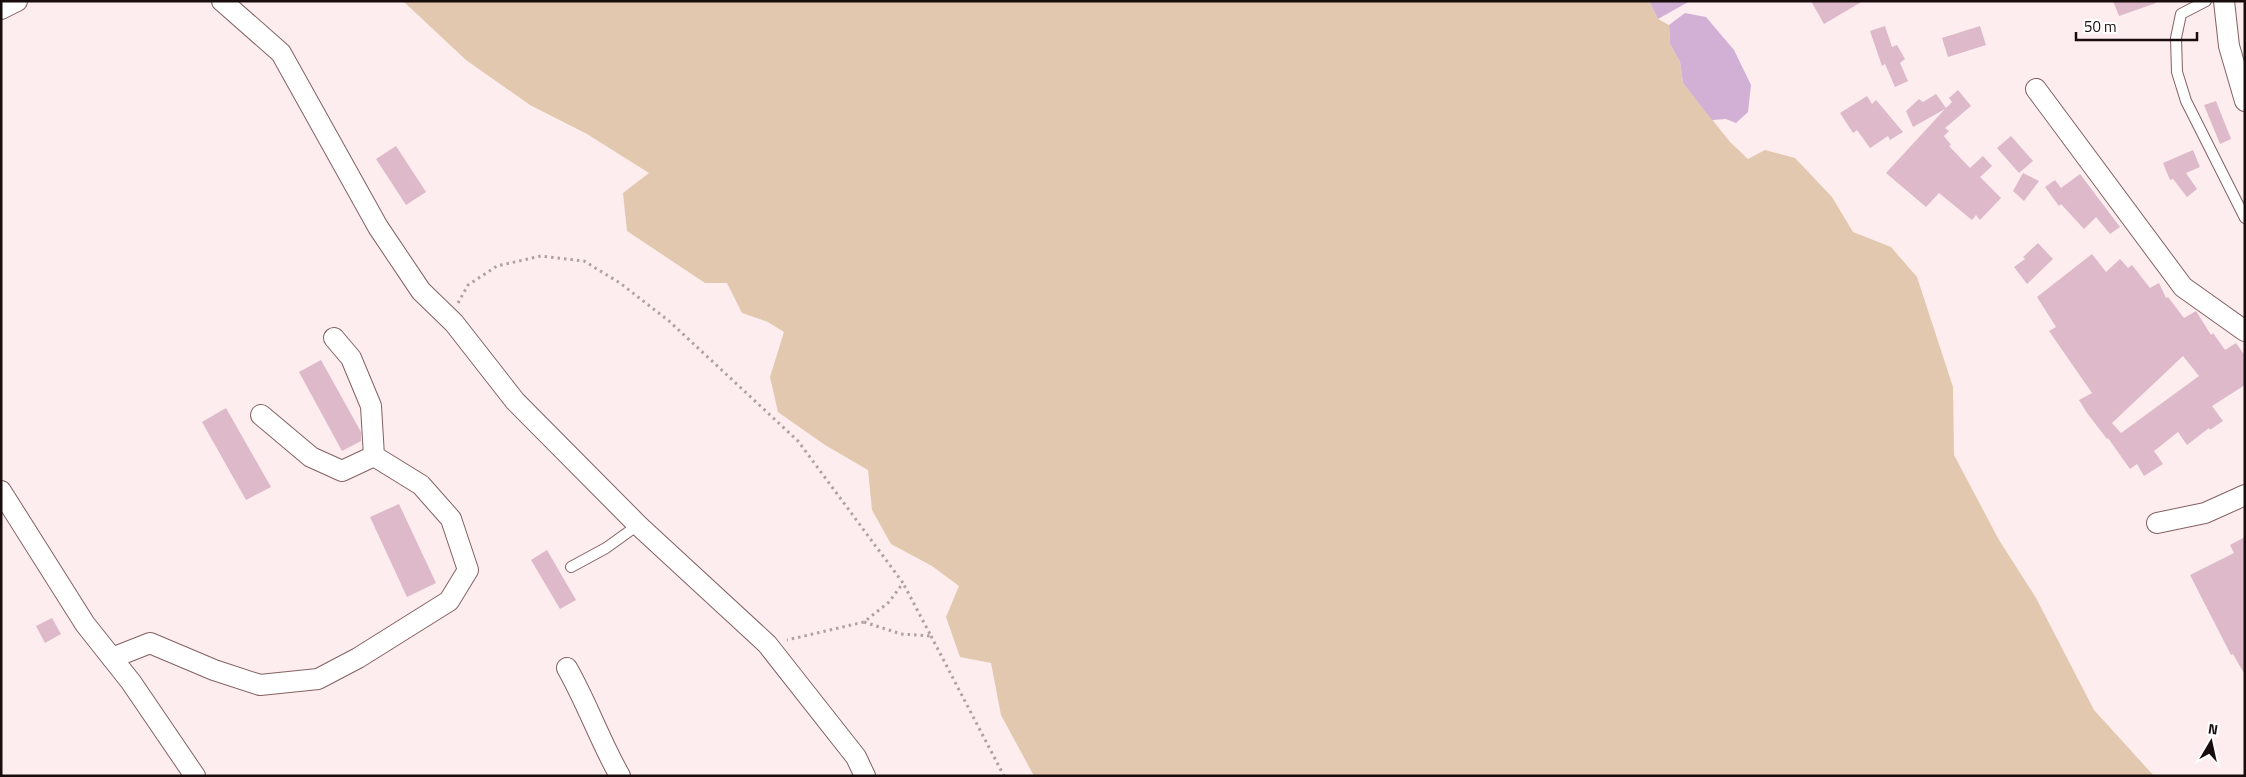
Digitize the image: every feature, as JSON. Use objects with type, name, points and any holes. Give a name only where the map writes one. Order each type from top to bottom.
[{"type":"street","points":[[1,9],[18,1]]},
{"type":"street","points":[[222,1],[281,53],[378,228],[421,291],[454,323],[515,401],[638,525],[767,644],[856,757],[865,776]]},
{"type":"street","points":[[2224,1],[2229,46],[2245,101]]},
{"type":"street","points":[[2036,89],[2183,287],[2245,331]]},
{"type":"street","points":[[334,338],[351,358],[370,406],[374,456]]},
{"type":"street","points":[[261,415],[310,457],[342,471],[374,456]]},
{"type":"street","points":[[112,658],[150,643],[214,670],[260,685],[318,679],[358,658],[450,601],[468,570],[451,519],[421,485],[374,456]]},
{"type":"street","points":[[1,491],[85,624],[131,682],[195,776]]},
{"type":"street","points":[[2157,523],[2205,513],[2245,495]]},
{"type":"street","points":[[567,668],[620,776]]},
{"type":"lane","points":[[2206,1],[2180,14],[2176,38],[2177,72],[2186,101],[2245,218]]},
{"type":"lane","points":[[571,567],[606,548],[638,525]]},
{"type":"path","points":[[454,323],[455,309],[468,285],[497,266],[541,256],[584,261],[620,283],[669,321],[798,441],[903,583],[1004,776]]},
{"type":"path","points":[[767,644],[864,622],[889,602],[903,583]]},
{"type":"path","points":[[864,622],[901,634],[931,636]]},
{"type":"shaded area","points":[[403,1],[1649,1],[1658,19],[1669,25],[1670,44],[1680,62],[1683,83],[1730,142],[1748,159],[1765,150],[1795,158],[1832,197],[1853,232],[1891,247],[1917,277],[1953,387],[1954,455],[1999,540],[2036,598],[2094,710],[2154,776],[1034,776],[1001,715],[991,663],[960,657],[946,617],[959,586],[932,566],[891,544],[872,510],[868,470],[825,445],[778,412],[770,377],[784,332],[768,322],[742,313],[727,283],[705,283],[627,231],[623,193],[649,173],[587,134],[530,105],[466,60]]},
{"type":"shaded area","points":[[1649,1],[1690,1],[1658,19]]},
{"type":"shaded area","points":[[1685,13],[1706,17],[1734,50],[1751,85],[1748,112],[1736,123],[1726,119],[1712,120],[1683,83],[1680,62],[1670,44],[1669,25]]},
{"type":"building","points":[[1811,1],[1863,1],[1824,24]]},
{"type":"building","points":[[2113,1],[2156,1],[2156,3],[2119,16]]},
{"type":"building","points":[[1885,26],[1892,47],[1897,45],[1905,59],[1900,63],[1908,81],[1895,87],[1885,64],[1882,66],[1870,31]]},
{"type":"building","points":[[1980,26],[1986,45],[1948,57],[1942,38]]},
{"type":"building","points":[[1958,90],[1971,106],[1945,128],[1949,131],[1944,136],[1951,145],[1949,146],[1970,168],[1983,156],[1992,166],[1980,177],[2001,198],[1980,220],[1976,215],[1972,220],[1939,193],[1926,207],[1886,173],[1945,109],[1913,127],[1906,111],[1919,99],[1923,102],[1936,94],[1946,108],[1952,102],[1949,98]]},
{"type":"building","points":[[1867,96],[1872,104],[1876,100],[1903,132],[1890,140],[1888,136],[1870,148],[1857,130],[1853,133],[1840,113]]},
{"type":"building","points":[[2216,101],[2231,139],[2220,144],[2204,105]]},
{"type":"building","points":[[2011,136],[2033,161],[2019,173],[1997,148]]},
{"type":"building","points":[[396,146],[426,192],[406,205],[376,159]]},
{"type":"building","points":[[2193,150],[2200,167],[2186,173],[2197,189],[2187,197],[2173,179],[2170,180],[2163,163]]},
{"type":"building","points":[[2023,173],[2039,181],[2024,201],[2013,191]]},
{"type":"building","points":[[2080,174],[2120,227],[2110,234],[2096,217],[2084,229],[2061,204],[2059,206],[2045,187],[2055,180],[2061,188]]},
{"type":"building","points":[[2038,243],[2053,259],[2027,284],[2014,267],[2025,259],[2023,257]]},
{"type":"building","points":[[2092,254],[2106,272],[2120,259],[2128,268],[2132,265],[2150,288],[2159,283],[2166,298],[2168,297],[2184,318],[2196,311],[2211,335],[2213,333],[2225,350],[2236,343],[2245,356],[2245,385],[2212,406],[2223,421],[2210,430],[2209,428],[2187,445],[2178,432],[2154,451],[2163,464],[2144,476],[2137,464],[2130,469],[2079,400],[2092,393],[2049,331],[2056,327],[2037,297]],"holes":[[[2183,356],[2199,376],[2121,433],[2112,423]]]},
{"type":"building","points":[[321,360],[361,432],[361,441],[342,451],[299,372]]},
{"type":"building","points":[[226,408],[271,487],[246,500],[202,422]]},
{"type":"building","points":[[399,504],[436,583],[407,597],[370,517]]},
{"type":"building","points":[[2245,537],[2245,675],[2233,654],[2231,655],[2190,575],[2234,553],[2230,545]]},
{"type":"building","points":[[547,550],[576,600],[560,609],[531,560]]},
{"type":"building","points":[[52,618],[61,634],[45,643],[36,626]]}]
